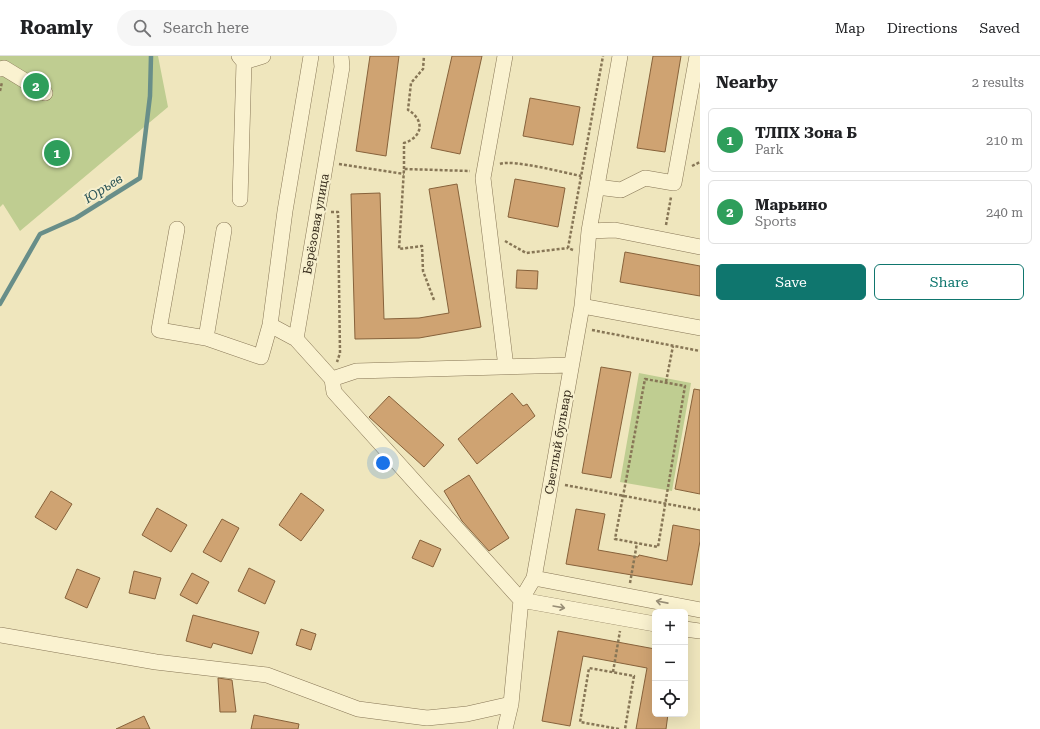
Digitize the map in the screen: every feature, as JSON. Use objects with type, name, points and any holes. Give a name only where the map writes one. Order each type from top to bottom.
[{"type":"street","points":[[240,199],[241,59],[263,56]]},
{"type":"street","points":[[177,229],[159,330],[206,338],[261,357],[270,325],[285,211],[309,56]]},
{"type":"street","name":"Берёзовая улица","points":[[296,339],[342,67],[340,56]]},
{"type":"street","points":[[504,56],[482,178],[506,367]]},
{"type":"street","name":"Светлый бульвар","points":[[505,729],[510,704],[521,600],[534,578],[582,306],[589,231],[620,56]]},
{"type":"street","points":[[596,187],[621,190],[645,178],[674,183],[697,56]]},
{"type":"street","points":[[4,64],[45,93]]},
{"type":"street","points":[[206,338],[224,230]]},
{"type":"street","points":[[589,231],[615,230],[700,247]]},
{"type":"street","points":[[582,306],[700,328]]},
{"type":"street","points":[[270,325],[296,339],[332,379],[334,392],[521,600],[652,623]]},
{"type":"street","points":[[332,379],[356,372],[571,365]]},
{"type":"street","points":[[534,578],[700,610]]},
{"type":"street","points":[[688,630],[700,632]]},
{"type":"street","points":[[0,635],[156,662],[267,675],[358,709],[427,718],[467,714],[510,704]]},
{"type":"path","points":[[424,56],[423,69],[411,83],[408,110],[414,114],[419,122],[420,129],[412,140],[404,143],[404,174],[399,249],[422,246],[423,271],[434,300]]},
{"type":"path","points":[[568,248],[603,56]]},
{"type":"path","points":[[333,163],[404,174]]},
{"type":"path","points":[[504,163],[581,176]]},
{"type":"path","points":[[404,169],[484,171]]},
{"type":"path","points":[[663,240],[674,183]]},
{"type":"path","points":[[326,211],[338,212],[340,353],[332,379]]},
{"type":"path","points":[[512,245],[526,253],[568,248],[587,254]]},
{"type":"path","points":[[578,327],[700,351]]},
{"type":"path","points":[[666,383],[672,346]]},
{"type":"path","points":[[645,379],[666,383],[685,386],[664,503],[658,547],[615,539],[645,379]]},
{"type":"path","points":[[551,482],[700,510]]},
{"type":"path","points":[[629,587],[637,543]]},
{"type":"path","points":[[613,672],[620,633]]},
{"type":"path","points":[[619,729],[603,728],[580,722],[589,668],[634,676],[625,729]]},
{"type":"green space","points":[[0,56],[158,56],[168,107],[20,231],[3,204],[0,207]]},
{"type":"green space","points":[[639,373],[691,383],[672,491],[620,482]]},
{"type":"building","points":[[370,56],[399,56],[386,156],[356,151]]},
{"type":"building","points":[[452,56],[482,56],[460,154],[431,148]]},
{"type":"building","points":[[653,56],[681,56],[665,152],[637,148]]},
{"type":"building","points":[[530,98],[580,107],[573,145],[523,136]]},
{"type":"building","points":[[515,179],[565,188],[558,227],[508,217]]},
{"type":"building","points":[[457,184],[481,327],[419,338],[355,339],[351,194],[380,193],[384,319],[419,318],[449,313],[429,189]]},
{"type":"building","points":[[625,252],[700,266],[700,296],[620,282]]},
{"type":"building","points":[[517,270],[538,271],[537,289],[516,288]]},
{"type":"building","points":[[601,367],[631,372],[611,478],[582,473]]},
{"type":"building","points":[[694,389],[700,390],[700,494],[675,489]]},
{"type":"building","points":[[512,393],[523,406],[527,404],[535,416],[477,464],[458,439]]},
{"type":"building","points":[[389,396],[444,445],[424,467],[369,417]]},
{"type":"building","points":[[469,475],[509,538],[489,551],[462,521],[444,491]]},
{"type":"building","points":[[51,491],[72,504],[56,530],[35,517]]},
{"type":"building","points":[[301,493],[324,510],[301,541],[279,525]]},
{"type":"building","points":[[157,508],[187,525],[171,552],[142,535]]},
{"type":"building","points":[[576,509],[605,514],[598,550],[638,557],[639,555],[667,561],[673,525],[700,530],[700,541],[692,585],[566,564]]},
{"type":"building","points":[[222,519],[239,528],[221,562],[203,552]]},
{"type":"building","points":[[420,540],[441,549],[433,567],[412,558]]},
{"type":"building","points":[[249,568],[275,581],[265,604],[238,591]]},
{"type":"building","points":[[77,569],[100,578],[87,608],[65,598]]},
{"type":"building","points":[[134,571],[161,578],[155,599],[129,593]]},
{"type":"building","points":[[192,573],[209,582],[197,604],[180,595]]},
{"type":"building","points":[[193,615],[259,632],[252,654],[213,643],[211,648],[186,641]]},
{"type":"building","points":[[301,629],[316,634],[311,650],[296,645]]},
{"type":"building","points":[[558,631],[652,648],[652,717],[668,717],[666,729],[636,729],[647,668],[583,656],[570,726],[542,721]]},
{"type":"building","points":[[218,678],[232,680],[236,712],[220,712]]},
{"type":"building","points":[[254,715],[299,724],[298,729],[251,729]]},
{"type":"building","points":[[144,716],[150,729],[116,729]]},
{"type":"waterway","name":"Юрьев","points":[[0,304],[40,234],[76,218],[140,178],[150,96],[151,56]]},
{"type":"place","name":"Марьино","points":[[36,86]]},
{"type":"place","name":"ТЛПХ Зона Б","points":[[57,153]]}]
